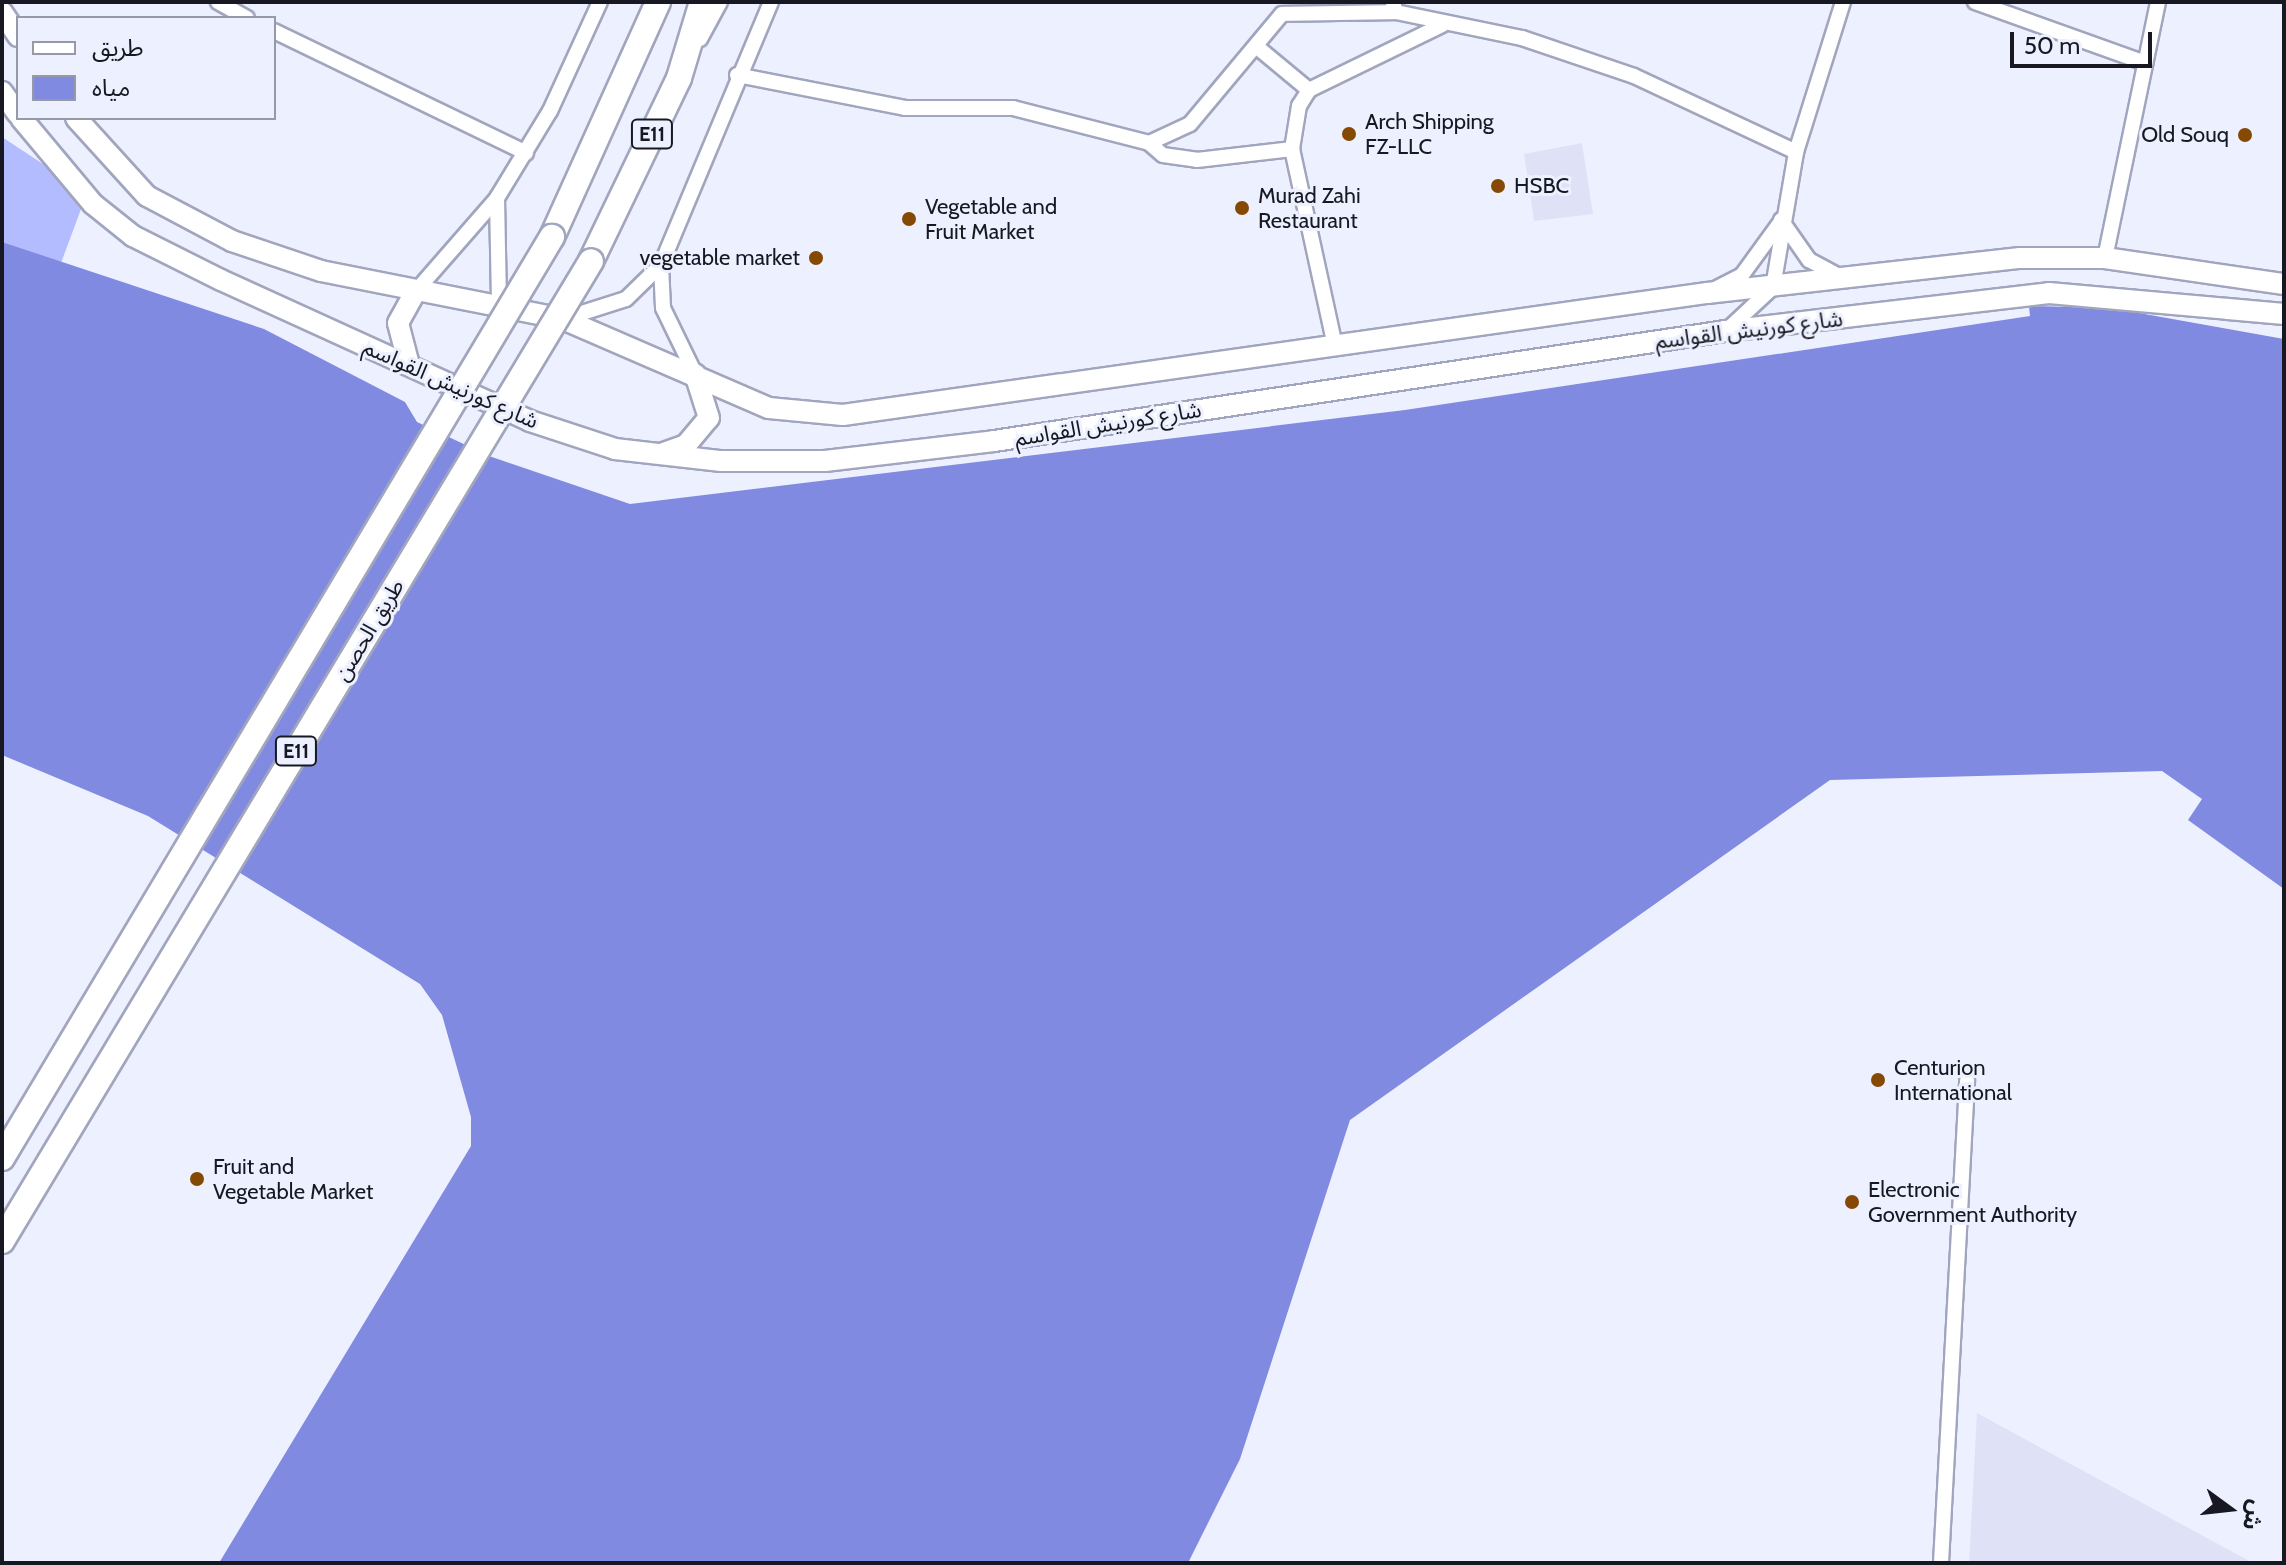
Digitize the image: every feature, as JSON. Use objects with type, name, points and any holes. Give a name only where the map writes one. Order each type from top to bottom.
[{"type":"main road","points":[[552,237],[642,2]]},
{"type":"main road","name":"طريق الحصن","points":[[2,1158],[552,237],[658,2]]},
{"type":"main road","name":"طريق الحصن","points":[[2,1241],[591,261],[679,78],[702,2]]},
{"type":"main road","points":[[2,12],[16,33]]},
{"type":"main road","name":"شارع كورنيش القواسم","points":[[2,92],[16,112]]},
{"type":"main road","name":"شارع كورنيش القواسم","points":[[22,120],[57,167],[133,236],[530,421],[656,456],[825,461],[933,448],[1726,331],[2049,293],[2284,314]]},
{"type":"main road","name":"شارع كورنيش القواسم","points":[[78,120],[147,196],[232,241],[321,271],[563,319],[769,408],[843,415],[1707,293],[2020,258],[2105,258],[2284,284]]},
{"type":"main road","points":[[409,365],[398,323],[416,291]]},
{"type":"main road","points":[[656,456],[702,432],[710,403],[695,374]]},
{"type":"street","points":[[218,2],[243,16]]},
{"type":"street","points":[[416,291],[497,198],[526,153],[600,2]]},
{"type":"street","points":[[679,78],[720,2]]},
{"type":"street","points":[[563,319],[626,299],[661,265],[737,75],[771,2]]},
{"type":"street","points":[[1726,331],[1773,287],[1781,220],[1796,152],[1843,2]]},
{"type":"street","points":[[1975,2],[2145,63]]},
{"type":"street","points":[[2105,258],[2158,2]]},
{"type":"street","points":[[1149,143],[1190,124],[1256,46],[1293,8],[1394,7],[1442,25],[1522,38],[1634,76],[1796,152]]},
{"type":"street","points":[[1335,346],[1292,149],[1309,90],[1442,25]]},
{"type":"street","points":[[276,32],[526,153]]},
{"type":"street","points":[[1256,46],[1309,90]]},
{"type":"street","points":[[737,75],[905,108],[1013,108],[1149,143],[1163,155],[1197,160],[1292,149]]},
{"type":"street","points":[[497,198],[499,304]]},
{"type":"street","points":[[1781,220],[1809,260],[1843,278]]},
{"type":"street","points":[[1707,293],[1742,275],[1781,220]]},
{"type":"street","points":[[661,265],[663,308],[695,374]]},
{"type":"street","points":[[1941,1563],[1967,1081]]},
{"type":"shaded area","points":[[2,137],[87,193],[61,263],[2,242]]},
{"type":"shaded area","points":[[1582,143],[1593,214],[1534,221],[1524,154]]},
{"type":"shaded area","points":[[1977,1413],[2253,1563],[1969,1563]]},
{"type":"water","points":[[2,242],[264,329],[405,402],[417,422],[489,456],[630,504],[1405,410],[2030,316],[2029,306],[2111,308],[2284,339],[2284,889],[2188,820],[2202,799],[2162,771],[1830,780],[1350,1120],[1240,1459],[1188,1563],[219,1563],[471,1146],[471,1117],[442,1015],[420,984],[148,816],[2,755]]},
{"type":"place","name":"Arch Shipping FZ-LLC","points":[[1349,134]]},
{"type":"place","name":"Old Souq","points":[[2245,135]]},
{"type":"place","name":"HSBC","points":[[1498,186]]},
{"type":"place","name":"Murad Zahi Restaurant","points":[[1242,208]]},
{"type":"place","name":"Vegetable and Fruit Market","points":[[909,219]]},
{"type":"place","name":"vegetable market","points":[[816,258]]},
{"type":"place","name":"Centurion International","points":[[1878,1080]]},
{"type":"place","name":"Fruit and Vegetable Market","points":[[197,1179]]},
{"type":"place","name":"Electronic Government Authority","points":[[1852,1202]]}]
